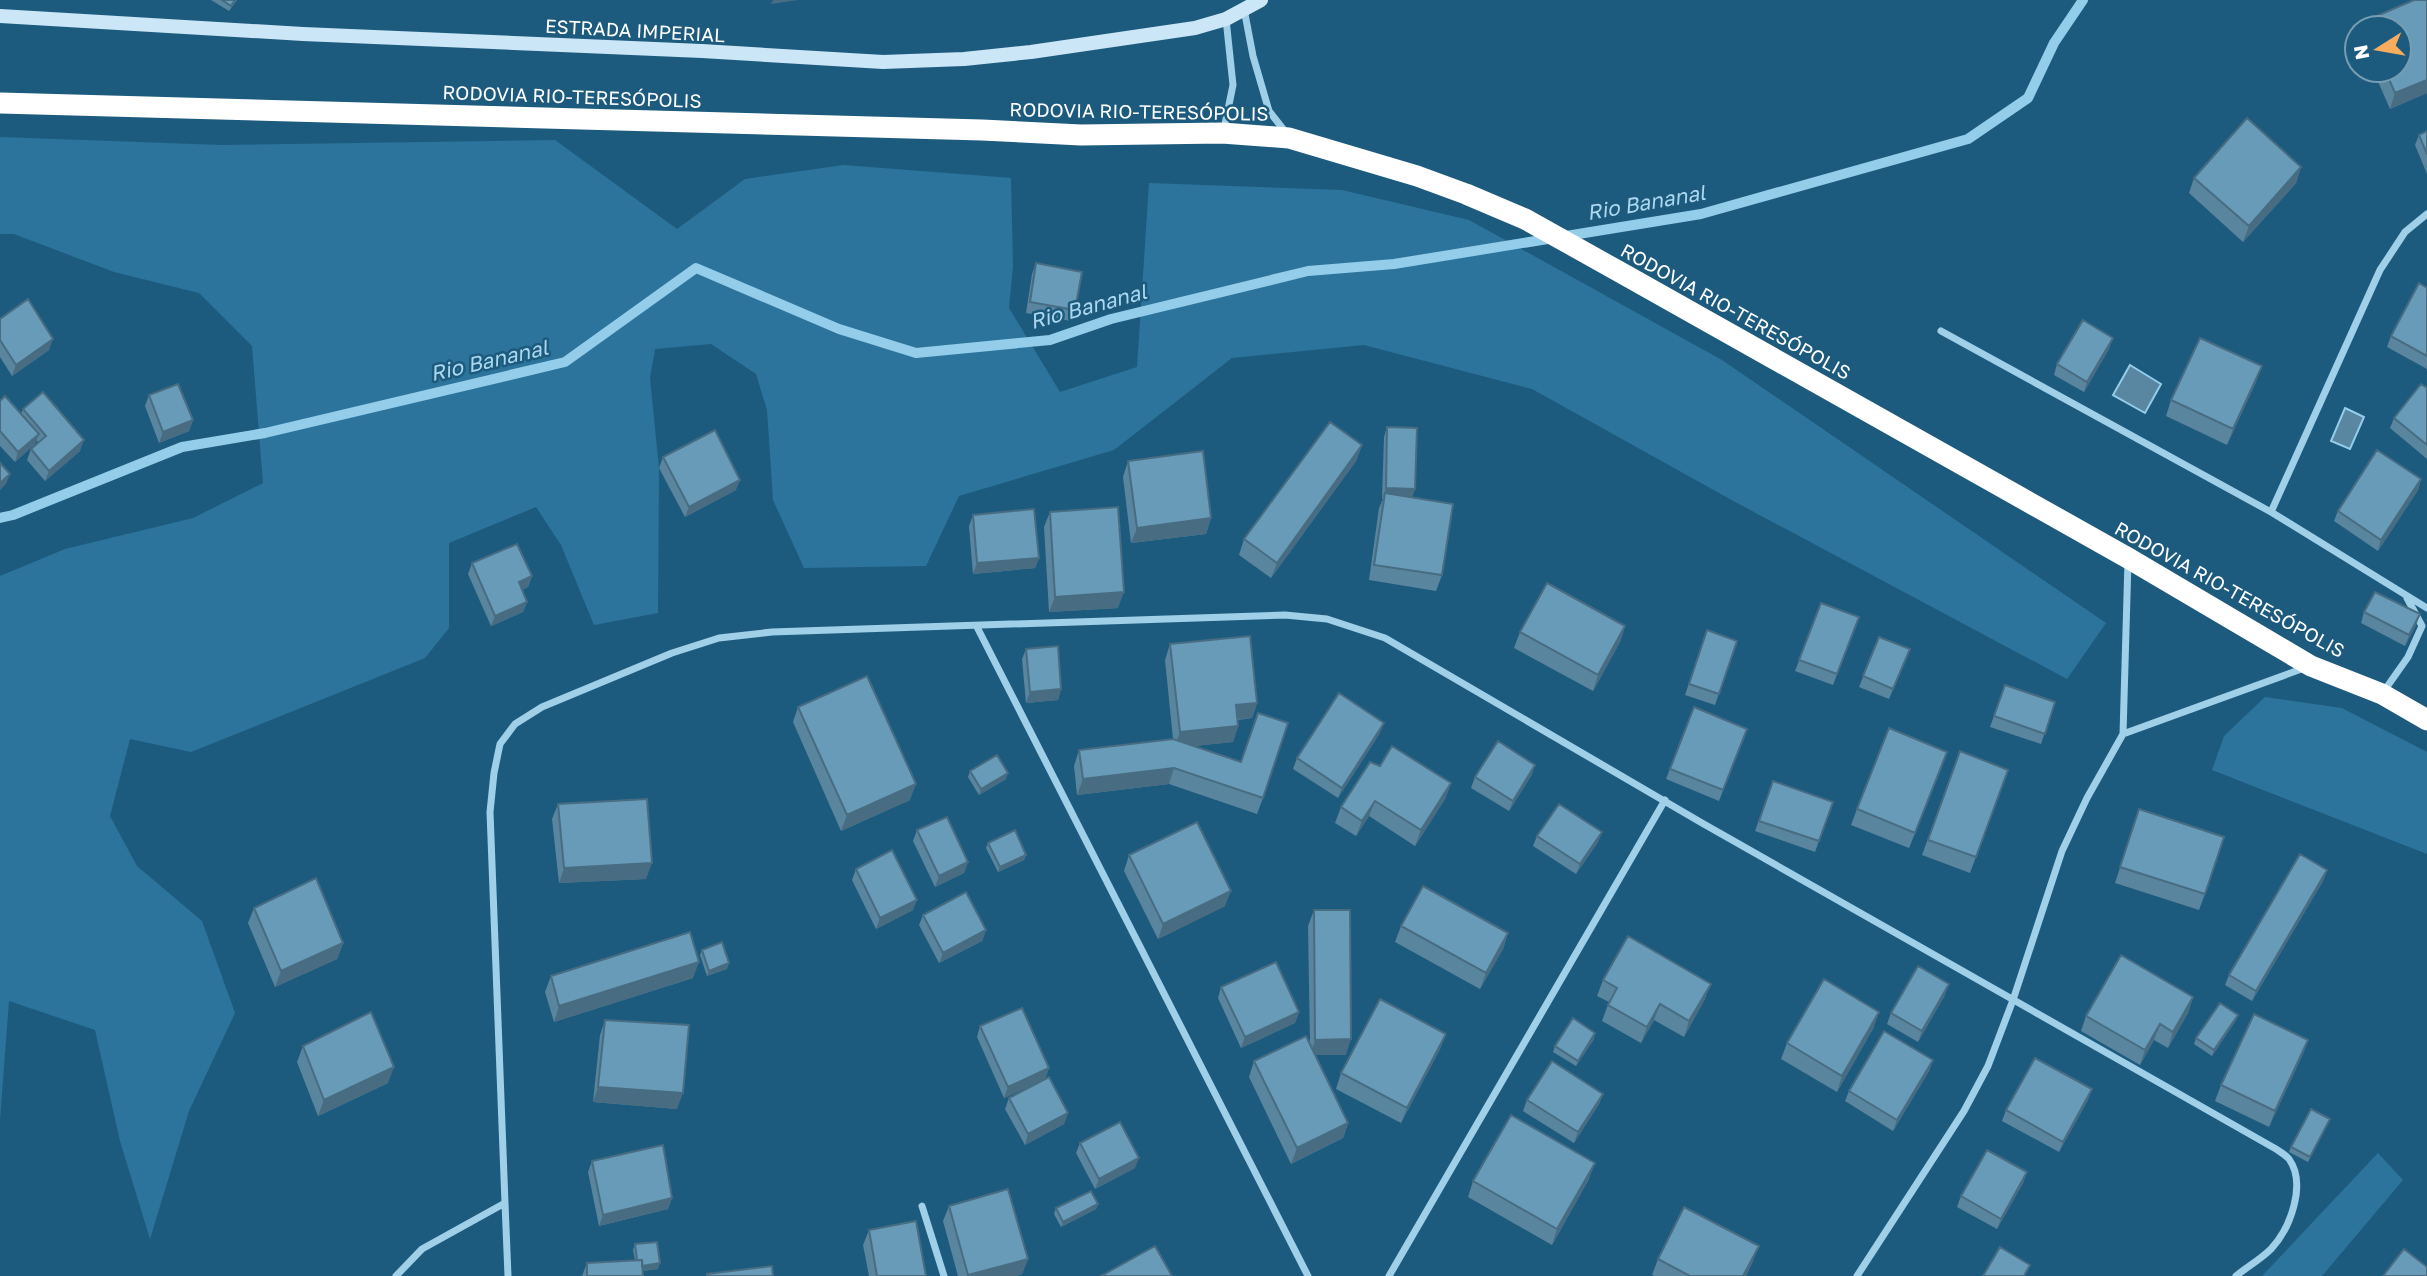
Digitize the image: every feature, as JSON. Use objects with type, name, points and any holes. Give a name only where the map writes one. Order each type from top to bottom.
[{"type":"highway","name":"RODOVIA RIO-TERESÓPOLIS","points":[[0,103],[1081,135],[1222,133],[1289,138],[1417,176],[1525,219],[2128,558],[2311,666],[2382,694],[2427,720]]},
{"type":"street","name":"ESTRADA IMPERIAL","points":[[0,16],[303,34],[702,51],[883,62],[964,59],[1031,52],[1195,28],[1226,19],[1261,0]]},
{"type":"street","points":[[1244,9],[1253,56],[1269,111],[1289,138]]},
{"type":"street","points":[[1222,133],[1233,85],[1226,19]]},
{"type":"street","points":[[2271,512],[2380,270],[2405,232],[2427,214]]},
{"type":"street","points":[[1941,331],[2271,512],[2427,608]]},
{"type":"street","points":[[1857,1276],[1964,1111],[1988,1066],[2013,1000],[2062,851],[2087,798],[2123,734],[2128,558]]},
{"type":"street","points":[[2382,694],[2408,657],[2422,626],[2406,596]]},
{"type":"street","points":[[508,1276],[490,812],[500,744],[515,724],[542,707],[672,653],[719,638],[772,632],[1285,615],[1327,619],[1384,638],[2276,1149],[2288,1158],[2296,1176],[2296,1197],[2287,1226],[2271,1249],[2236,1276]]},
{"type":"street","points":[[977,627],[1308,1276]]},
{"type":"street","points":[[2123,734],[2311,666]]},
{"type":"street","points":[[1389,1276],[1665,800]]},
{"type":"street","points":[[396,1276],[422,1250],[505,1203]]},
{"type":"street","points":[[922,1206],[944,1276]]},
{"type":"shaded area","points":[[0,137],[221,145],[555,140],[677,229],[745,179],[844,165],[1011,178],[1013,266],[1009,308],[1060,392],[1137,367],[1149,183],[1342,190],[1469,220],[1722,360],[2106,623],[2067,679],[1737,503],[1532,389],[1364,345],[1232,358],[1114,450],[959,496],[926,566],[804,568],[773,500],[767,410],[756,374],[711,344],[655,349],[650,378],[659,468],[658,613],[594,625],[561,545],[536,507],[449,543],[449,628],[425,658],[191,752],[130,739],[110,816],[137,866],[202,921],[235,1013],[189,1111],[150,1239],[120,1141],[95,1030],[9,1001],[0,1120],[0,576],[65,549],[193,518],[263,483],[252,346],[199,293],[114,272],[14,234],[0,234]]},
{"type":"shaded area","points":[[2130,365],[2161,384],[2145,413],[2113,395]]},
{"type":"shaded area","points":[[2345,408],[2364,417],[2350,449],[2331,441]]},
{"type":"shaded area","points":[[2265,697],[2342,708],[2427,752],[2427,854],[2212,770],[2224,736]]},
{"type":"shaded area","points":[[2378,1153],[2403,1180],[2322,1276],[2262,1276]]},
{"type":"building","points":[[222,0],[235,0],[231,6]]},
{"type":"building","points":[[2414,0],[2427,0],[2427,80],[2395,93],[2391,84],[2413,84],[2413,14],[2381,14]]},
{"type":"building","points":[[2247,118],[2301,167],[2249,226],[2194,178]]},
{"type":"building","points":[[2427,131],[2427,154],[2419,135]]},
{"type":"building","points":[[1036,263],[1082,272],[1075,310],[1030,302]]},
{"type":"building","points":[[2419,283],[2427,288],[2427,356],[2391,336]]},
{"type":"building","points":[[28,299],[53,339],[16,365],[0,340],[0,319]]},
{"type":"building","points":[[2083,320],[2113,338],[2087,382],[2057,364]]},
{"type":"building","points":[[2200,338],[2262,366],[2233,429],[2171,400]]},
{"type":"building","points":[[178,384],[193,420],[163,432],[149,395]]},
{"type":"building","points":[[2421,384],[2427,388],[2427,445],[2394,418]]},
{"type":"building","points":[[43,392],[84,440],[49,471],[31,449],[46,436],[23,409]]},
{"type":"building","points":[[5,396],[39,434],[18,452],[0,431],[0,401]]},
{"type":"building","points":[[1330,422],[1362,445],[1277,563],[1244,539]]},
{"type":"building","points":[[1387,427],[1417,428],[1415,489],[1386,488]]},
{"type":"building","points":[[715,430],[740,480],[689,507],[663,457]]},
{"type":"building","points":[[2377,450],[2421,479],[2381,540],[2338,511]]},
{"type":"building","points":[[1203,451],[1211,518],[1137,528],[1128,461]]},
{"type":"building","points":[[0,463],[10,474],[0,483]]},
{"type":"building","points":[[1385,493],[1453,504],[1442,575],[1374,565]]},
{"type":"building","points":[[1118,507],[1124,592],[1055,597],[1050,512]]},
{"type":"building","points":[[1034,509],[1039,558],[977,563],[973,515]]},
{"type":"building","points":[[517,544],[532,576],[519,582],[527,602],[495,616],[472,563]]},
{"type":"building","points":[[1547,583],[1625,626],[1598,675],[1520,632]]},
{"type":"building","points":[[2375,592],[2420,614],[2409,635],[2364,612]]},
{"type":"building","points":[[1821,603],[1859,617],[1837,674],[1799,660]]},
{"type":"building","points":[[1707,630],[1737,641],[1719,694],[1689,684]]},
{"type":"building","points":[[1250,636],[1257,703],[1236,705],[1238,726],[1180,732],[1170,644]]},
{"type":"building","points":[[1879,637],[1910,649],[1893,689],[1863,676]]},
{"type":"building","points":[[1058,646],[1061,689],[1030,692],[1026,649]]},
{"type":"building","points":[[867,676],[916,784],[847,815],[798,707]]},
{"type":"building","points":[[2005,685],[2055,702],[2045,734],[1994,716]]},
{"type":"building","points":[[1339,693],[1384,723],[1342,788],[1297,758]]},
{"type":"building","points":[[1694,707],[1747,729],[1723,790],[1670,769]]},
{"type":"building","points":[[1258,713],[1288,723],[1263,798],[1174,768],[1083,779],[1079,750],[1173,739],[1241,762]]},
{"type":"building","points":[[1889,728],[1947,752],[1915,833],[1857,809]]},
{"type":"building","points":[[1498,741],[1535,765],[1513,801],[1475,777]]},
{"type":"building","points":[[1392,746],[1451,783],[1421,830],[1375,801],[1362,821],[1341,807],[1370,762],[1380,766]]},
{"type":"building","points":[[1960,751],[2008,770],[1976,857],[1928,840]]},
{"type":"building","points":[[997,755],[1008,773],[981,789],[970,771]]},
{"type":"building","points":[[1773,781],[1833,802],[1819,841],[1759,821]]},
{"type":"building","points":[[647,799],[652,863],[564,868],[558,804]]},
{"type":"building","points":[[1559,804],[1602,832],[1580,864],[1537,836]]},
{"type":"building","points":[[2139,809],[2224,837],[2205,894],[2120,867]]},
{"type":"building","points":[[947,817],[968,862],[939,876],[917,830]]},
{"type":"building","points":[[1197,822],[1231,891],[1163,924],[1129,855]]},
{"type":"building","points":[[1015,830],[1026,855],[1000,867],[988,843]]},
{"type":"building","points":[[892,850],[917,900],[880,918],[856,869]]},
{"type":"building","points":[[2300,854],[2327,870],[2256,991],[2229,975]]},
{"type":"building","points":[[316,878],[343,943],[281,971],[254,908]]},
{"type":"building","points":[[1423,886],[1508,933],[1486,973],[1401,926]]},
{"type":"building","points":[[966,892],[986,930],[943,953],[923,915]]},
{"type":"building","points":[[1314,910],[1350,910],[1351,1039],[1315,1040]]},
{"type":"building","points":[[690,932],[699,962],[559,1006],[551,976]]},
{"type":"building","points":[[1628,936],[1711,984],[1689,1021],[1660,1004],[1647,1027],[1608,1005],[1617,988],[1603,980]]},
{"type":"building","points":[[722,942],[729,963],[709,971],[702,950]]},
{"type":"building","points":[[2121,955],[2193,997],[2173,1032],[2160,1024],[2145,1050],[2086,1016]]},
{"type":"building","points":[[1276,962],[1299,1012],[1245,1037],[1221,987]]},
{"type":"building","points":[[1918,966],[1949,984],[1922,1031],[1891,1013]]},
{"type":"building","points":[[1824,979],[1879,1012],[1842,1076],[1787,1043]]},
{"type":"building","points":[[1380,999],[1446,1034],[1407,1108],[1341,1073]]},
{"type":"building","points":[[2220,1003],[2238,1015],[2214,1050],[2196,1038]]},
{"type":"building","points":[[1022,1008],[1049,1068],[1008,1087],[980,1026]]},
{"type":"building","points":[[371,1012],[394,1067],[324,1100],[303,1046]]},
{"type":"building","points":[[2254,1014],[2308,1040],[2275,1111],[2221,1085]]},
{"type":"building","points":[[1573,1018],[1595,1033],[1578,1061],[1555,1046]]},
{"type":"building","points":[[605,1020],[689,1025],[683,1093],[598,1087]]},
{"type":"building","points":[[1884,1031],[1933,1060],[1897,1120],[1849,1091]]},
{"type":"building","points":[[1306,1036],[1348,1123],[1297,1148],[1254,1061]]},
{"type":"building","points":[[2035,1058],[2092,1089],[2063,1142],[2006,1110]]},
{"type":"building","points":[[1552,1061],[1603,1094],[1578,1132],[1527,1100]]},
{"type":"building","points":[[1049,1077],[1068,1113],[1028,1134],[1009,1098]]},
{"type":"building","points":[[2311,1109],[2330,1119],[2310,1157],[2291,1147]]},
{"type":"building","points":[[1511,1115],[1595,1163],[1557,1229],[1473,1181]]},
{"type":"building","points":[[1120,1122],[1139,1158],[1099,1179],[1080,1143]]},
{"type":"building","points":[[663,1145],[672,1198],[603,1215],[592,1161]]},
{"type":"building","points":[[1987,1150],[2027,1172],[2001,1219],[1961,1196]]},
{"type":"building","points":[[1008,1189],[1028,1259],[968,1275],[949,1206]]},
{"type":"building","points":[[1091,1191],[1098,1204],[1063,1222],[1056,1208]]},
{"type":"building","points":[[1684,1207],[1759,1246],[1743,1276],[1690,1276],[1658,1259]]},
{"type":"building","points":[[916,1221],[926,1276],[877,1276],[869,1230]]},
{"type":"building","points":[[657,1242],[660,1263],[642,1266],[642,1260],[637,1260],[635,1244]]},
{"type":"building","points":[[1155,1246],[1172,1276],[1101,1276]]},
{"type":"building","points":[[2000,1247],[2030,1265],[2024,1276],[1983,1276]]},
{"type":"building","points":[[2404,1249],[2427,1267],[2427,1276],[2383,1276]]},
{"type":"building","points":[[642,1260],[643,1276],[587,1276],[587,1263]]},
{"type":"building","points":[[772,1266],[773,1276],[707,1276],[707,1274]]},
{"type":"waterway","name":"Rio Bananal","points":[[0,518],[182,447],[265,433],[565,362],[696,268],[839,329],[916,353],[1050,340],[1111,319],[1308,271],[1394,264],[1701,214],[1968,139],[2028,98],[2054,43],[2083,0]]}]
